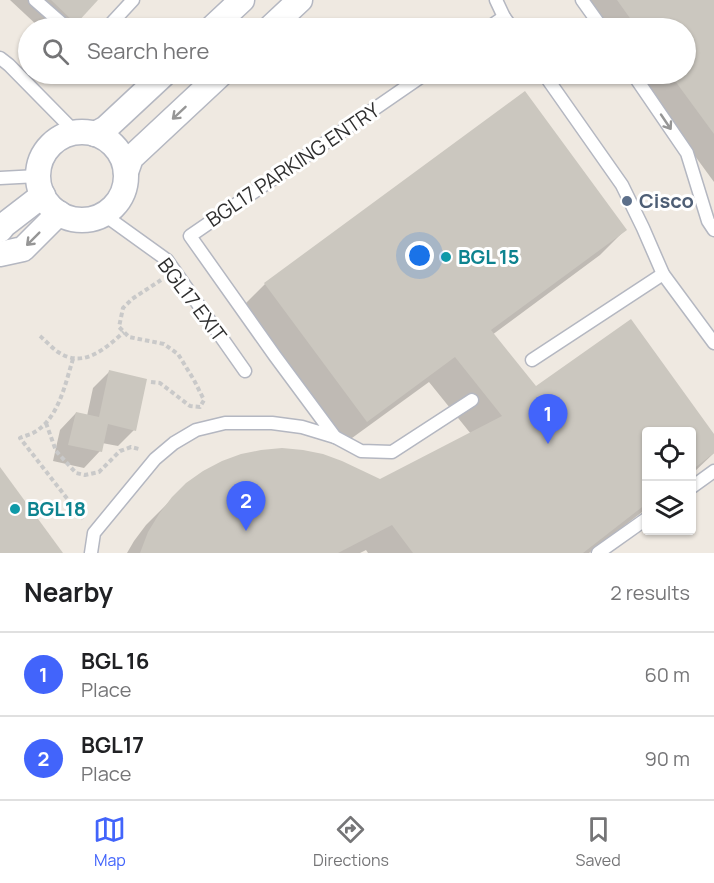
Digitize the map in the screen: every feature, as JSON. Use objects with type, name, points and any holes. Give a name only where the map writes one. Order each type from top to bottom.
[{"type":"street","points":[[223,18],[242,0]]},
{"type":"street","points":[[281,18],[300,0]]},
{"type":"street","points":[[0,254],[23,249],[47,195],[42,159],[47,150],[60,138],[106,128],[147,84]]},
{"type":"street","points":[[47,195],[73,219],[88,219],[110,210],[120,198],[131,158],[210,84]]},
{"type":"street","points":[[85,133],[105,138],[119,152],[126,172]]},
{"type":"street","points":[[0,230],[47,195]]},
{"type":"lane","points":[[35,0],[56,18]]},
{"type":"lane","points":[[116,18],[133,0]]},
{"type":"lane","points":[[496,0],[504,17]]},
{"type":"lane","points":[[582,0],[595,18]]},
{"type":"lane","points":[[0,58],[18,73]]},
{"type":"lane","points":[[30,84],[85,133]]},
{"type":"lane","name":"BGL17 PARKING ENTRY","points":[[335,437],[274,356],[190,236],[410,84]]},
{"type":"lane","points":[[551,84],[622,185],[663,274],[714,343]]},
{"type":"lane","points":[[640,84],[687,153],[712,222]]},
{"type":"lane","points":[[0,178],[47,195]]},
{"type":"lane","name":"BGL17 EXIT","points":[[103,214],[167,260],[245,371]]},
{"type":"lane","points":[[532,360],[663,274]]},
{"type":"lane","points":[[91,553],[94,533],[155,459],[174,443],[196,430],[225,423],[272,423],[302,427],[335,437],[361,451],[392,452],[472,400]]},
{"type":"lane","points":[[696,484],[714,471]]},
{"type":"lane","points":[[598,553],[642,522]]},
{"type":"path","points":[[151,382],[160,383],[190,406],[200,407],[204,400],[178,354],[164,344],[129,337],[119,327],[123,308],[132,299],[174,271]]},
{"type":"path","points":[[40,336],[58,353],[73,359],[89,357],[107,347],[124,332]]},
{"type":"path","points":[[73,359],[57,408],[46,423],[20,438],[94,533]]},
{"type":"path","points":[[46,423],[56,451],[76,473],[85,475],[99,472],[120,451],[130,447],[139,449],[155,459]]},
{"type":"building","points":[[51,0],[98,0],[82,18],[70,18]]},
{"type":"building","points":[[617,0],[714,0],[714,134],[677,84],[696,84],[696,18],[630,18]]},
{"type":"building","points":[[525,91],[627,230],[491,330],[536,386],[631,319],[714,434],[714,453],[696,467],[696,427],[642,427],[642,507],[583,553],[413,553],[392,525],[338,553],[140,553],[148,532],[172,497],[186,483],[222,461],[261,450],[282,448],[303,450],[342,461],[380,479],[502,416],[455,357],[367,422],[264,283]]},
{"type":"building","points":[[109,370],[147,379],[136,431],[108,424],[102,452],[68,445],[76,412],[99,417]]},
{"type":"building","name":"BGL18","points":[[0,467],[63,553],[0,553]]},
{"type":"place","name":"Cisco","points":[[627,201]]},
{"type":"place","name":"BGL 15","points":[[446,257]]},
{"type":"place","name":"BGL 16","points":[[548,444]]},
{"type":"place","name":"BGL18","points":[[15,509]]},
{"type":"place","name":"BGL17","points":[[246,531]]}]
